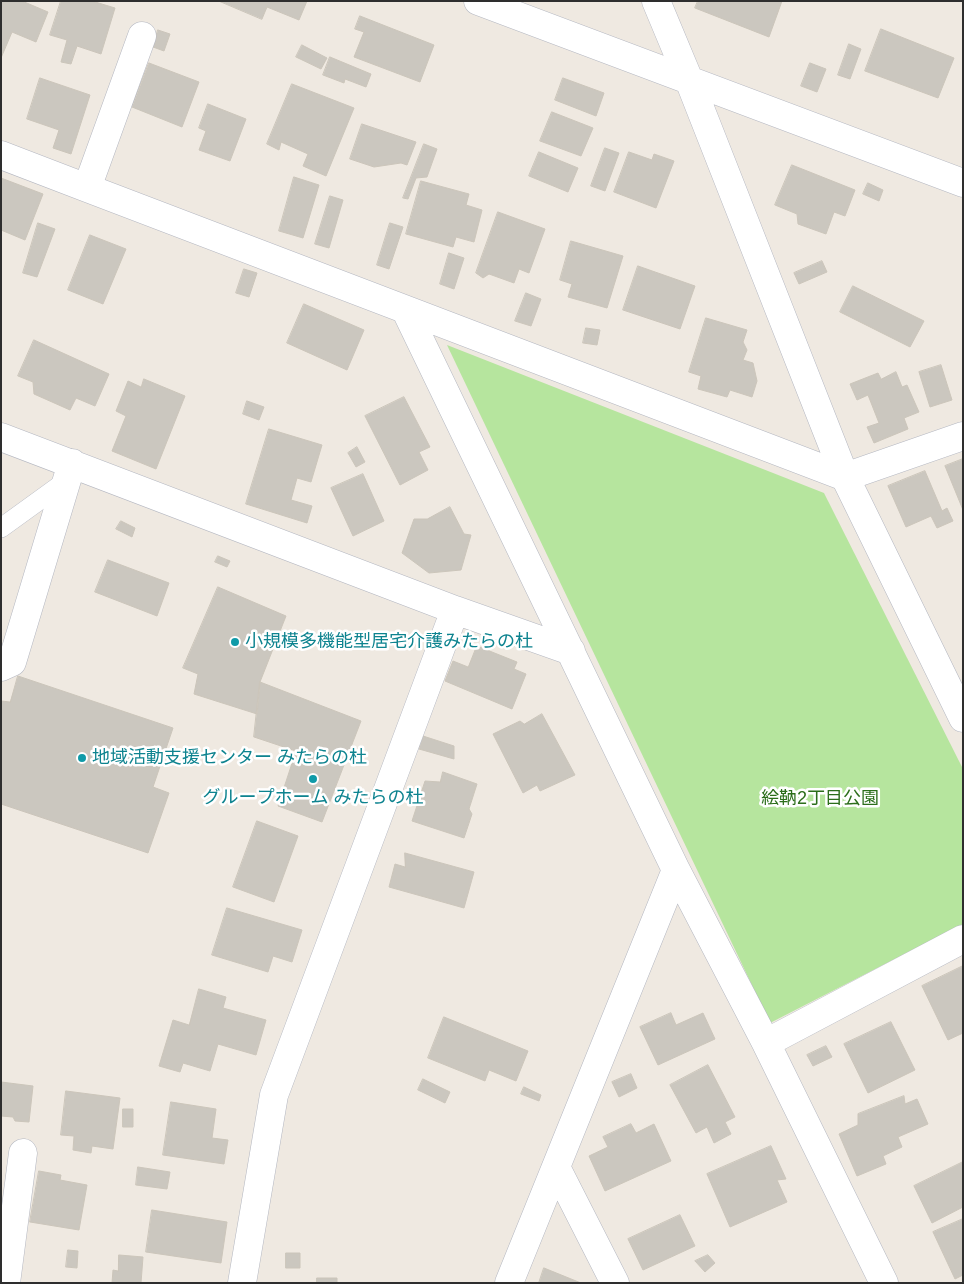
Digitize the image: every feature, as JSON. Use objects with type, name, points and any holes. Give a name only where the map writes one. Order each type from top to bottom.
[{"type":"street","points":[[478,1],[963,183]]},
{"type":"street","points":[[656,1],[689,80],[845,477],[963,718]]},
{"type":"street","points":[[87,188],[142,36]]},
{"type":"street","points":[[1,155],[845,477],[963,436]]},
{"type":"street","points":[[406,311],[676,870],[766,1042],[884,1283]]},
{"type":"street","points":[[1,438],[69,472],[571,651]]},
{"type":"street","points":[[1,667],[12,662],[69,472]]},
{"type":"street","points":[[242,1283],[274,1095],[455,610]]},
{"type":"street","points":[[509,1283],[676,870]]},
{"type":"street","points":[[766,1042],[963,939]]},
{"type":"street","points":[[6,1283],[22,1153]]},
{"type":"street","points":[[556,1167],[615,1283]]},
{"type":"lane","points":[[1,528],[69,472]]},
{"type":"green space","name":"絵靹2丁目公園","points":[[447,345],[824,493],[963,769],[963,924],[770,1023]]},
{"type":"building","points":[[1,1],[22,1],[48,12],[36,42],[12,32],[1,58]]},
{"type":"building","points":[[61,1],[92,1],[115,8],[101,54],[77,46],[71,64],[61,62],[67,40],[50,35]]},
{"type":"building","points":[[219,1],[307,1],[299,20],[267,7],[262,19]]},
{"type":"building","points":[[698,1],[782,1],[769,37],[695,8]]},
{"type":"building","points":[[360,16],[434,45],[420,82],[354,57],[364,32],[355,29]]},
{"type":"building","points":[[881,29],[954,58],[938,98],[865,71]]},
{"type":"building","points":[[158,30],[170,34],[164,51],[153,47]]},
{"type":"building","points":[[849,44],[861,49],[850,79],[838,75]]},
{"type":"building","points":[[302,45],[327,58],[321,69],[296,57]]},
{"type":"building","points":[[330,57],[371,74],[366,87],[345,79],[344,83],[323,75]]},
{"type":"building","points":[[149,63],[199,82],[182,127],[132,107]]},
{"type":"building","points":[[810,63],[826,69],[817,92],[801,86]]},
{"type":"building","points":[[40,78],[90,95],[71,154],[53,148],[59,130],[27,119]]},
{"type":"building","points":[[563,78],[604,93],[596,116],[555,100]]},
{"type":"building","points":[[292,84],[354,108],[326,176],[303,166],[308,154],[281,142],[279,150],[267,144]]},
{"type":"building","points":[[208,104],[246,119],[230,161],[199,150],[206,131],[199,128]]},
{"type":"building","points":[[552,112],[593,128],[581,156],[540,141]]},
{"type":"building","points":[[362,124],[416,142],[407,165],[401,163],[374,167],[350,159]]},
{"type":"building","points":[[424,144],[437,149],[427,177],[416,178],[408,199],[403,198]]},
{"type":"building","points":[[605,148],[619,153],[605,191],[591,186]]},
{"type":"building","points":[[539,152],[578,168],[568,192],[529,176]]},
{"type":"building","points":[[629,152],[652,160],[654,154],[674,161],[656,208],[614,192]]},
{"type":"building","points":[[792,165],[855,190],[845,216],[834,212],[826,234],[798,224],[797,214],[775,205]]},
{"type":"building","points":[[294,177],[319,185],[303,238],[279,231]]},
{"type":"building","points":[[1,178],[43,194],[25,240],[1,230]]},
{"type":"building","points":[[421,181],[469,194],[466,205],[482,210],[474,242],[456,237],[453,247],[406,234]]},
{"type":"building","points":[[868,183],[883,190],[879,201],[863,194]]},
{"type":"building","points":[[330,196],[343,200],[329,248],[315,244]]},
{"type":"building","points":[[498,212],[545,229],[529,273],[519,269],[514,283],[489,274],[483,278],[476,273]]},
{"type":"building","points":[[38,223],[55,229],[37,277],[23,273]]},
{"type":"building","points":[[390,223],[403,227],[389,269],[377,265]]},
{"type":"building","points":[[90,235],[126,249],[103,304],[68,290]]},
{"type":"building","points":[[571,241],[623,256],[607,308],[568,297],[572,284],[560,280]]},
{"type":"building","points":[[449,253],[464,258],[454,289],[440,284]]},
{"type":"building","points":[[822,261],[827,272],[799,284],[794,273]]},
{"type":"building","points":[[638,266],[695,286],[680,329],[623,310]]},
{"type":"building","points":[[244,269],[257,273],[249,297],[236,293]]},
{"type":"building","points":[[853,286],[924,321],[910,347],[840,312]]},
{"type":"building","points":[[526,293],[541,299],[531,326],[515,321]]},
{"type":"building","points":[[304,304],[364,330],[347,370],[287,343]]},
{"type":"building","points":[[706,318],[747,330],[743,342],[747,350],[743,360],[753,363],[757,381],[752,397],[730,390],[727,397],[698,389],[701,376],[689,372]]},
{"type":"building","points":[[586,328],[600,330],[597,345],[583,343]]},
{"type":"building","points":[[34,340],[109,374],[95,406],[76,398],[70,410],[34,394],[33,382],[18,376]]},
{"type":"building","points":[[941,365],[952,400],[930,407],[919,372]]},
{"type":"building","points":[[896,372],[902,387],[907,385],[919,412],[904,418],[908,429],[874,443],[867,427],[879,423],[868,395],[857,400],[850,384],[878,373],[881,379]]},
{"type":"building","points":[[144,379],[185,396],[156,469],[112,451],[126,416],[116,411],[128,381],[141,387]]},
{"type":"building","points":[[404,397],[430,447],[419,452],[428,470],[400,485],[365,416]]},
{"type":"building","points":[[247,401],[264,407],[259,420],[243,414]]},
{"type":"building","points":[[269,429],[322,445],[311,482],[297,478],[291,500],[312,506],[307,523],[246,504]]},
{"type":"building","points":[[357,447],[365,462],[356,467],[348,453]]},
{"type":"building","points":[[963,459],[963,510],[945,466]]},
{"type":"building","points":[[925,471],[942,511],[947,508],[953,521],[937,528],[931,516],[906,527],[888,486]]},
{"type":"building","points":[[363,474],[384,521],[353,536],[331,488]]},
{"type":"building","points":[[450,507],[464,534],[471,535],[461,570],[429,573],[402,553],[414,519],[427,519]]},
{"type":"building","points":[[121,521],[135,528],[132,537],[116,529]]},
{"type":"building","points":[[218,556],[230,561],[227,567],[215,562]]},
{"type":"building","points":[[108,560],[169,583],[157,616],[95,592]]},
{"type":"building","name":"小規模多機能型居宅介護みたらの杜","points":[[218,587],[286,616],[260,682],[257,714],[194,694],[198,674],[183,668]]},
{"type":"building","points":[[477,646],[517,662],[514,669],[526,674],[512,709],[445,681],[453,661],[468,667]]},
{"type":"building","name":"地域活動支援センター みたらの杜","points":[[18,676],[173,728],[153,787],[169,793],[148,853],[1,804],[1,701],[10,702]]},
{"type":"building","name":"グループホーム みたらの杜","points":[[260,682],[361,721],[322,822],[278,806],[296,751],[254,737]]},
{"type":"building","points":[[542,714],[575,775],[540,791],[537,785],[523,793],[493,734],[520,721],[524,724]]},
{"type":"building","points":[[423,736],[454,746],[454,759],[419,749]]},
{"type":"building","points":[[443,772],[477,784],[469,809],[472,814],[464,838],[412,821],[425,781],[440,782]]},
{"type":"building","points":[[257,821],[298,836],[274,902],[233,887]]},
{"type":"building","points":[[405,853],[474,872],[464,908],[389,887],[395,864],[405,867]]},
{"type":"building","points":[[227,908],[302,930],[292,962],[273,956],[268,972],[212,955]]},
{"type":"building","points":[[963,966],[963,1033],[948,1040],[922,986]]},
{"type":"building","points":[[199,989],[226,997],[223,1008],[266,1020],[256,1055],[218,1044],[210,1071],[183,1063],[180,1072],[159,1066],[173,1020],[189,1025]]},
{"type":"building","points":[[671,1013],[676,1025],[703,1013],[715,1039],[658,1065],[640,1027]]},
{"type":"building","points":[[444,1017],[528,1051],[516,1081],[489,1070],[485,1081],[428,1058]]},
{"type":"building","points":[[891,1022],[915,1070],[868,1093],[844,1044]]},
{"type":"building","points":[[826,1046],[832,1057],[813,1066],[807,1055]]},
{"type":"building","points":[[708,1065],[735,1117],[725,1122],[731,1134],[714,1143],[707,1127],[696,1133],[670,1085]]},
{"type":"building","points":[[631,1074],[637,1088],[619,1097],[612,1082]]},
{"type":"building","points":[[423,1079],[450,1092],[445,1103],[418,1090]]},
{"type":"building","points":[[1,1082],[33,1086],[29,1122],[15,1121],[13,1117],[1,1116]]},
{"type":"building","points":[[524,1087],[541,1095],[539,1101],[521,1094]]},
{"type":"building","points":[[66,1091],[120,1098],[113,1149],[92,1146],[91,1153],[73,1150],[74,1136],[61,1135]]},
{"type":"building","points":[[904,1096],[905,1104],[917,1099],[928,1124],[898,1137],[902,1147],[883,1156],[886,1164],[857,1176],[839,1134],[858,1125],[858,1114]]},
{"type":"building","points":[[171,1102],[216,1109],[212,1138],[228,1140],[224,1164],[163,1155]]},
{"type":"building","points":[[123,1109],[133,1109],[133,1127],[123,1127]]},
{"type":"building","points":[[631,1124],[636,1133],[654,1124],[671,1161],[605,1191],[589,1156],[608,1147],[603,1137]]},
{"type":"building","points":[[771,1146],[786,1179],[777,1180],[787,1202],[730,1227],[707,1174]]},
{"type":"building","points":[[963,1162],[963,1207],[932,1223],[914,1186]]},
{"type":"building","points":[[138,1167],[170,1172],[167,1189],[136,1185]]},
{"type":"building","points":[[39,1171],[61,1175],[60,1180],[87,1185],[79,1230],[30,1222]]},
{"type":"building","points":[[152,1210],[227,1222],[221,1263],[146,1252]]},
{"type":"building","points":[[680,1215],[695,1246],[643,1270],[628,1239]]},
{"type":"building","points":[[963,1219],[963,1275],[955,1279],[933,1232]]},
{"type":"building","points":[[68,1250],[78,1251],[77,1268],[66,1267]]},
{"type":"building","points":[[286,1253],[300,1253],[300,1268],[286,1268]]},
{"type":"building","points":[[119,1255],[143,1257],[141,1283],[112,1283],[113,1270],[118,1271]]},
{"type":"building","points":[[708,1255],[715,1263],[705,1272],[695,1261]]},
{"type":"building","points":[[544,1268],[581,1283],[539,1283]]},
{"type":"building","points":[[317,1278],[337,1278],[337,1283],[317,1283]]},
{"type":"place","name":"小規模多機能型居宅介護みたらの杜","points":[[235,642]]},
{"type":"place","name":"地域活動支援センター みたらの杜","points":[[82,758]]},
{"type":"place","name":"グループホーム みたらの杜","points":[[313,779]]}]
